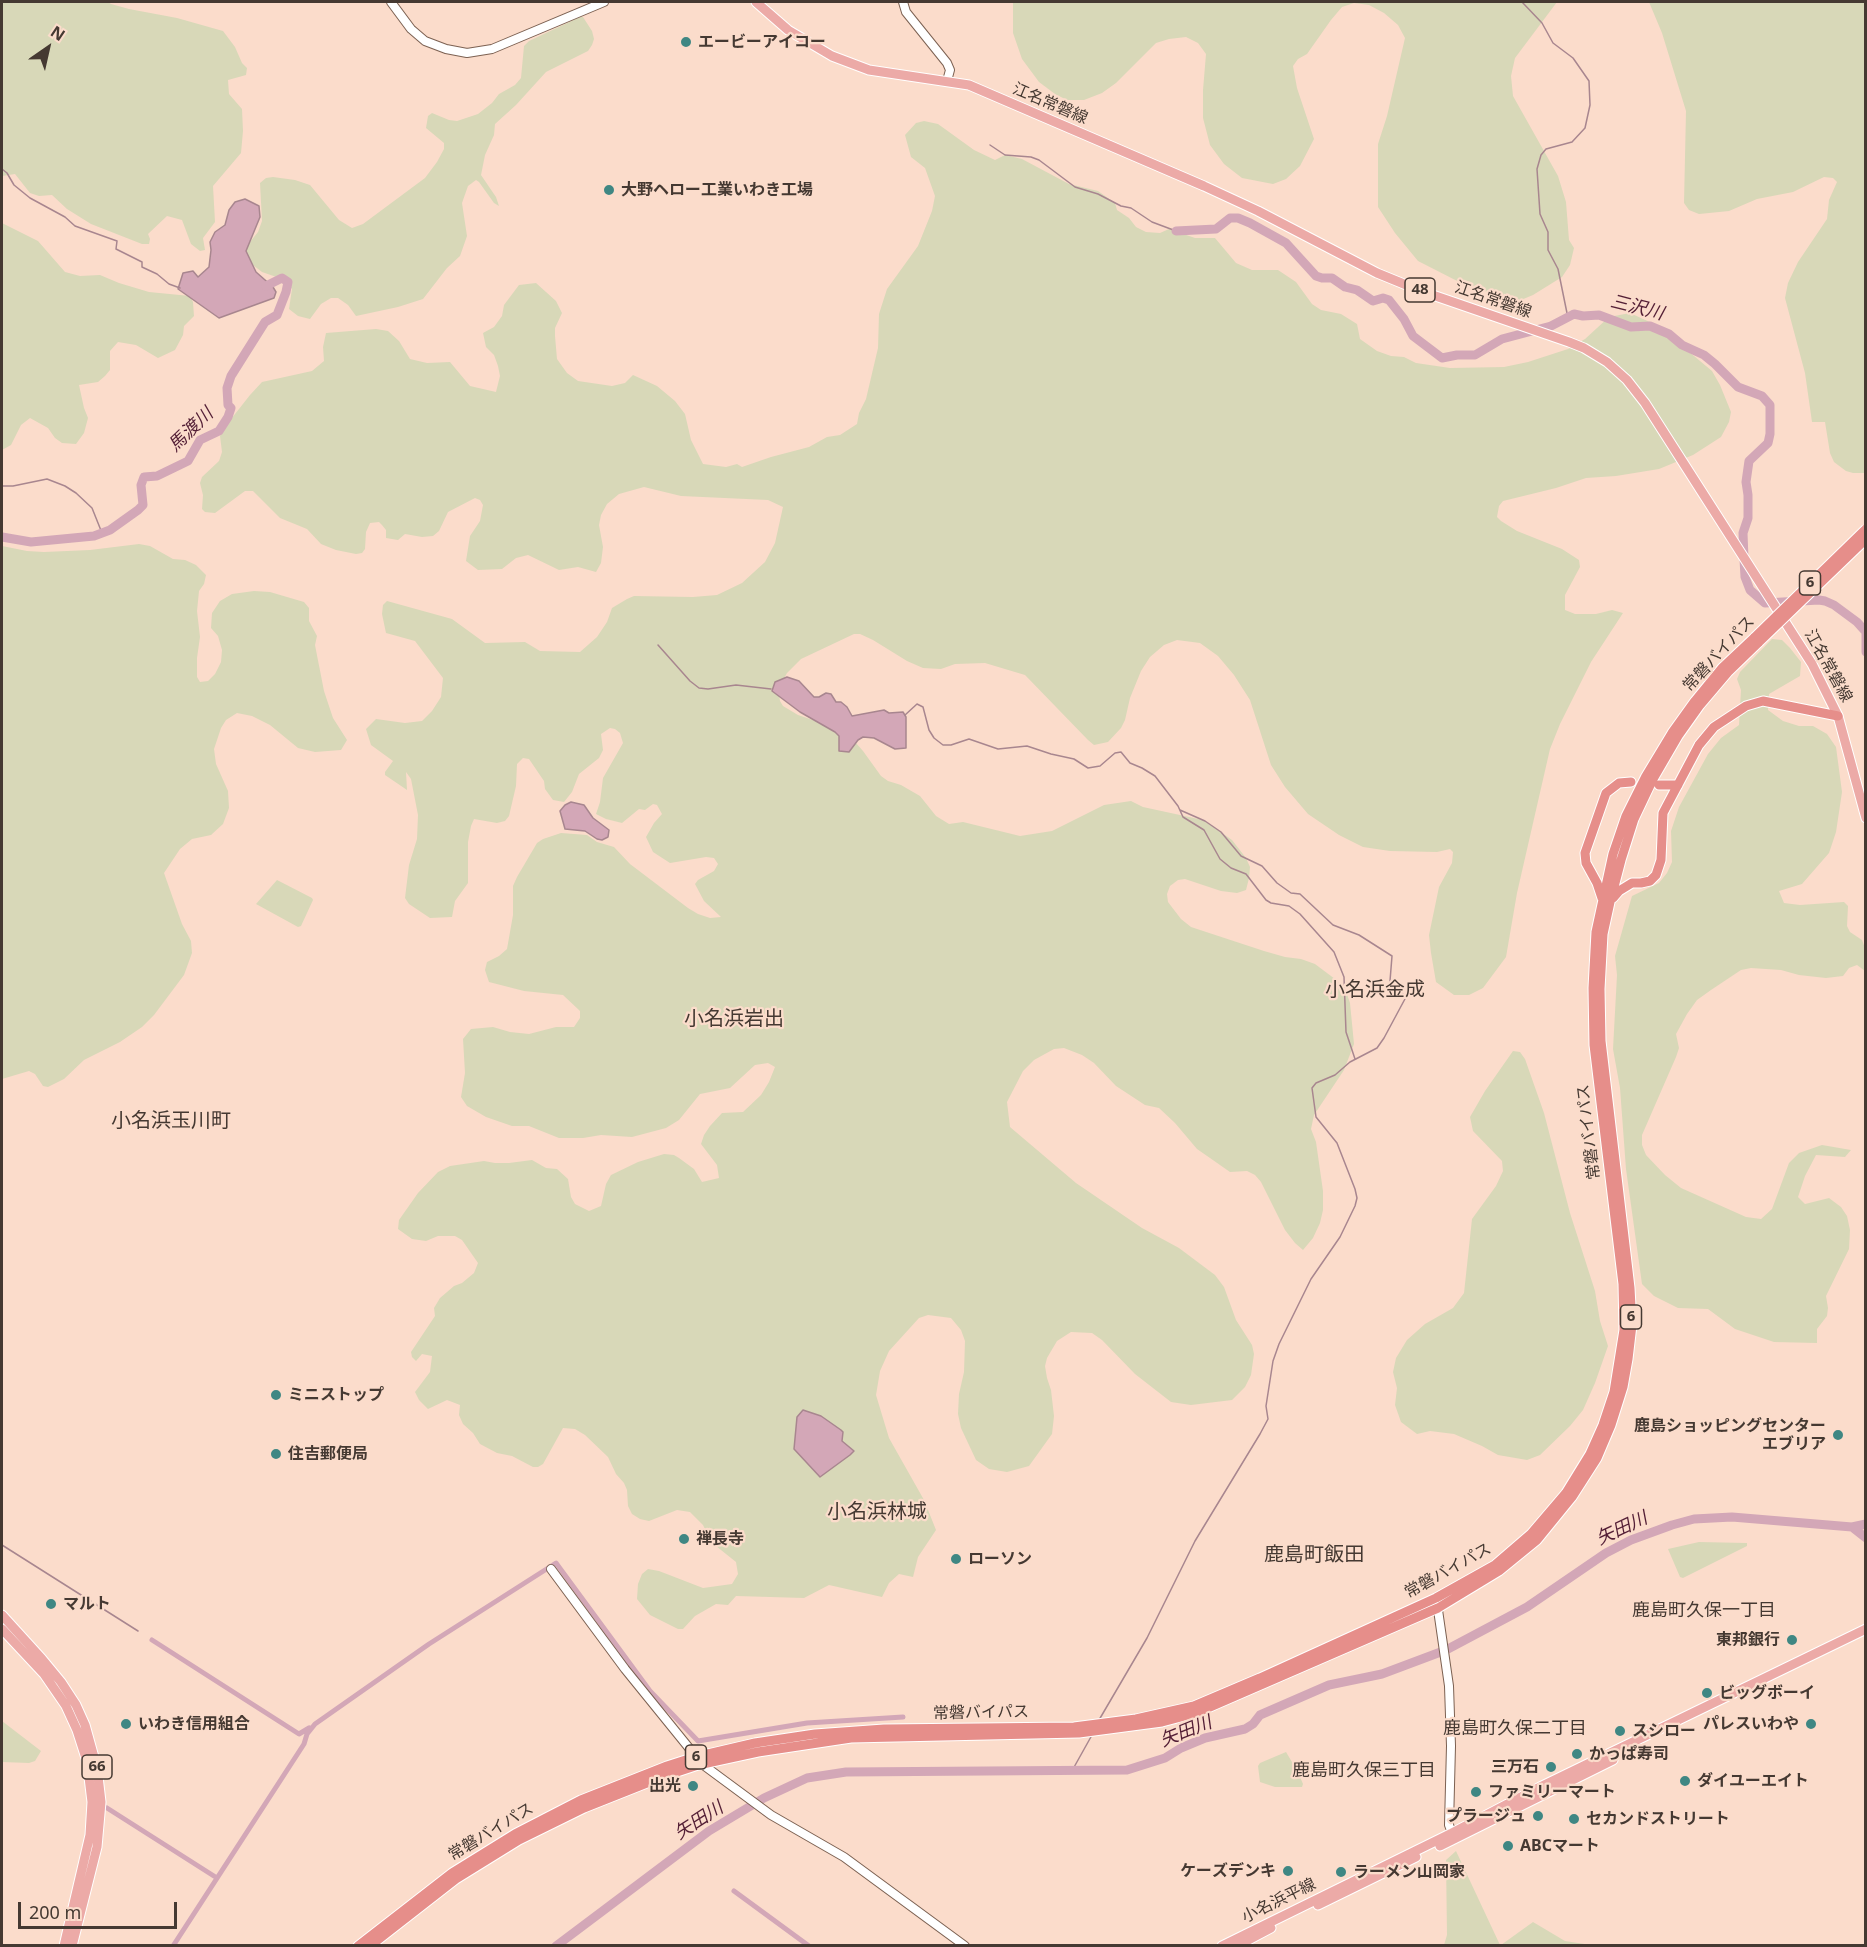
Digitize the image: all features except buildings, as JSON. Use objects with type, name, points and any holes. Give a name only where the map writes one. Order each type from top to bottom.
[{"type":"highway","name":"常磐バイパス","points":[[1757,640],[1866,529]]},
{"type":"highway","name":"常磐バイパス","points":[[358,1946],[452,1873],[515,1834],[604,1790],[786,1737],[884,1729],[1082,1730],[1110,1727],[1194,1706],[1437,1603],[1495,1566],[1531,1534],[1566,1493],[1585,1463],[1603,1425],[1614,1392],[1624,1330],[1623,1284],[1594,1045],[1593,988],[1596,932],[1606,901],[1626,816],[1646,776],[1672,733],[1722,668],[1757,640],[1866,539]]},
{"type":"highway","points":[[1631,782],[1619,783],[1606,793],[1585,853],[1586,863],[1606,901],[1632,883],[1650,881],[1659,869],[1661,819],[1708,733],[1752,702],[1770,701],[1838,716]]},
{"type":"highway","points":[[1659,785],[1678,785]]},
{"type":"highway","points":[[1586,863],[1594,869],[1600,868],[1617,857],[1623,874],[1632,883]]},
{"type":"highway","name":"常磐バイパス","points":[[370,1946],[456,1879],[519,1840],[608,1797],[699,1761]]},
{"type":"main road","name":"江名常磐線","points":[[756,2],[788,30],[839,59],[869,70],[969,85],[1198,183],[1258,211],[1377,273],[1421,291],[1584,348],[1607,362],[1627,380],[1645,403],[1812,664],[1838,716],[1866,818]]},
{"type":"main road","name":"66","points":[[2,1615],[42,1659],[76,1705],[85,1725],[97,1768],[101,1802],[99,1831],[92,1872],[72,1946]]},
{"type":"main road","name":"66","points":[[2,1629],[44,1674],[66,1706],[87,1761],[92,1802],[90,1835],[64,1946]]},
{"type":"main road","name":"小名浜平線","points":[[1222,1946],[1453,1836],[1540,1787],[1866,1629]]},
{"type":"main road","points":[[1237,1946],[1453,1836],[1866,1636]]},
{"type":"street","points":[[391,2],[411,29],[425,41],[446,49],[467,53],[492,49],[604,2]]},
{"type":"street","points":[[903,2],[906,12],[947,63],[950,70],[947,81]]},
{"type":"street","points":[[551,1569],[625,1669],[699,1761],[768,1812],[844,1857],[965,1946]]},
{"type":"street","points":[[1437,1603],[1449,1686],[1451,1746],[1449,1825],[1453,1836]]},
{"type":"green space","points":[[2,2],[108,2],[223,31],[247,68],[246,75],[228,80],[229,94],[242,109],[243,131],[241,153],[213,186],[215,222],[203,238],[205,250],[200,251],[191,244],[182,220],[167,216],[148,234],[149,244],[142,244],[91,224],[67,209],[52,195],[39,196],[30,193],[15,174],[2,176]]},
{"type":"green space","points":[[1013,2],[1557,2],[1515,58],[1511,76],[1513,96],[1558,176],[1566,202],[1569,240],[1574,248],[1570,265],[1562,277],[1521,300],[1467,286],[1418,261],[1395,233],[1378,207],[1378,144],[1387,116],[1405,38],[1398,25],[1384,13],[1369,5],[1354,3],[1342,7],[1307,54],[1298,59],[1293,66],[1297,88],[1314,139],[1300,166],[1286,179],[1273,184],[1242,178],[1224,164],[1210,145],[1203,118],[1206,54],[1198,43],[1186,37],[1156,43],[1116,83],[1102,93],[1084,100],[1067,100],[1039,82],[1022,59],[1013,33]]},
{"type":"green space","points":[[1649,2],[1865,2],[1865,473],[1846,471],[1834,462],[1830,453],[1825,422],[1812,422],[1805,373],[1785,298],[1788,283],[1798,262],[1827,219],[1829,200],[1837,182],[1833,178],[1824,177],[1793,192],[1757,199],[1729,211],[1699,214],[1689,210],[1684,203],[1686,111],[1662,33]]},
{"type":"green space","points":[[583,17],[592,31],[594,39],[592,45],[588,51],[546,72],[495,124],[494,135],[485,155],[481,175],[496,197],[499,206],[476,180],[468,186],[462,203],[467,236],[460,256],[447,268],[423,299],[356,316],[348,305],[338,298],[331,298],[321,304],[310,319],[298,316],[289,309],[292,289],[285,280],[262,272],[249,262],[247,255],[246,247],[258,232],[262,221],[260,183],[266,178],[273,177],[310,185],[339,220],[352,228],[363,224],[425,178],[437,162],[444,149],[444,143],[426,128],[428,116],[432,113],[457,121],[478,114],[499,94],[515,85],[521,78],[524,46],[529,41]]},
{"type":"green space","points":[[924,121],[938,124],[974,150],[995,160],[1005,155],[1022,159],[1069,184],[1098,191],[1115,203],[1117,210],[1129,218],[1136,227],[1146,232],[1160,233],[1169,229],[1195,238],[1215,238],[1236,263],[1252,270],[1278,270],[1296,282],[1312,304],[1321,310],[1341,314],[1357,324],[1360,339],[1377,351],[1391,356],[1404,357],[1416,363],[1450,368],[1504,367],[1568,349],[1585,339],[1609,317],[1630,313],[1664,331],[1712,371],[1731,412],[1729,422],[1721,437],[1693,455],[1659,469],[1586,478],[1503,501],[1499,506],[1497,517],[1501,521],[1517,531],[1562,549],[1579,560],[1580,567],[1565,595],[1565,610],[1575,614],[1596,614],[1612,610],[1623,613],[1591,662],[1550,749],[1517,893],[1506,957],[1483,988],[1469,995],[1454,995],[1436,982],[1431,953],[1429,935],[1439,887],[1452,863],[1453,852],[1450,849],[1437,852],[1390,851],[1363,847],[1339,835],[1308,814],[1285,787],[1271,765],[1250,700],[1218,656],[1200,643],[1177,640],[1164,645],[1150,657],[1141,671],[1121,728],[1108,742],[1094,745],[1025,675],[985,663],[955,664],[941,669],[923,668],[873,640],[860,634],[854,634],[801,659],[787,673],[779,694],[783,706],[798,715],[834,727],[849,735],[881,776],[920,796],[936,816],[949,824],[963,822],[1020,836],[1052,831],[1104,805],[1131,801],[1143,807],[1203,820],[1232,840],[1246,858],[1250,867],[1246,890],[1237,893],[1221,891],[1185,879],[1178,880],[1170,886],[1167,894],[1168,902],[1181,919],[1191,927],[1264,951],[1315,964],[1335,979],[1346,991],[1350,1003],[1354,1044],[1344,1070],[1314,1115],[1311,1129],[1316,1142],[1323,1191],[1323,1210],[1313,1238],[1303,1250],[1285,1230],[1261,1182],[1255,1175],[1247,1171],[1230,1172],[1197,1149],[1159,1108],[1145,1105],[1116,1086],[1094,1063],[1082,1055],[1064,1048],[1054,1049],[1034,1060],[1023,1071],[1007,1102],[1010,1127],[1076,1183],[1142,1228],[1179,1248],[1215,1275],[1224,1287],[1236,1320],[1252,1345],[1254,1354],[1251,1375],[1245,1387],[1232,1400],[1191,1405],[1171,1402],[1135,1374],[1102,1340],[1092,1333],[1071,1332],[1057,1341],[1045,1366],[1054,1416],[1052,1434],[1029,1466],[1007,1472],[989,1469],[976,1460],[961,1428],[958,1414],[959,1394],[964,1372],[965,1341],[961,1330],[951,1318],[928,1315],[919,1318],[889,1351],[880,1371],[876,1395],[889,1438],[924,1500],[936,1530],[918,1557],[913,1577],[899,1574],[889,1583],[882,1597],[829,1585],[804,1598],[736,1596],[728,1605],[716,1604],[695,1616],[683,1629],[678,1629],[650,1615],[637,1599],[638,1584],[642,1574],[648,1569],[659,1571],[703,1588],[732,1584],[738,1574],[736,1562],[711,1542],[703,1525],[690,1512],[677,1510],[649,1521],[632,1514],[628,1506],[627,1490],[608,1457],[585,1435],[575,1429],[563,1428],[543,1464],[533,1467],[480,1444],[463,1424],[459,1415],[460,1405],[447,1400],[428,1409],[415,1392],[430,1372],[432,1356],[422,1354],[416,1361],[411,1352],[435,1316],[434,1308],[440,1298],[474,1273],[478,1263],[462,1240],[455,1236],[438,1236],[426,1241],[412,1239],[398,1229],[399,1220],[418,1193],[438,1172],[450,1166],[484,1161],[509,1163],[532,1160],[546,1168],[557,1169],[568,1179],[571,1197],[575,1204],[589,1211],[601,1206],[606,1184],[611,1175],[638,1162],[664,1154],[674,1155],[694,1169],[702,1182],[719,1178],[717,1165],[701,1144],[704,1135],[722,1113],[743,1112],[761,1095],[775,1067],[768,1063],[755,1065],[730,1088],[700,1094],[679,1120],[666,1128],[632,1137],[601,1135],[559,1138],[529,1126],[512,1126],[486,1117],[467,1106],[461,1097],[465,1073],[463,1039],[471,1029],[493,1027],[529,1034],[556,1027],[574,1027],[580,1018],[580,1011],[563,995],[524,991],[489,982],[485,970],[487,962],[507,949],[513,915],[513,886],[537,843],[561,833],[587,835],[597,842],[614,847],[630,864],[688,908],[710,918],[721,917],[704,901],[695,884],[714,871],[718,864],[714,858],[706,857],[670,863],[653,852],[646,837],[662,814],[657,805],[653,804],[645,810],[639,809],[622,823],[596,814],[603,778],[623,743],[620,733],[610,728],[601,734],[603,750],[599,758],[579,774],[572,792],[564,802],[553,800],[545,789],[544,781],[529,759],[523,758],[517,764],[516,786],[509,816],[505,821],[497,823],[474,819],[471,826],[468,842],[468,883],[455,901],[452,917],[430,918],[409,904],[405,898],[409,865],[417,839],[418,815],[411,779],[406,772],[407,790],[385,775],[393,761],[371,745],[366,729],[376,719],[405,723],[422,721],[441,697],[443,678],[415,641],[386,633],[382,614],[383,605],[387,601],[452,619],[485,643],[525,642],[540,651],[580,652],[597,637],[607,622],[612,608],[634,596],[717,595],[742,583],[765,562],[775,543],[783,507],[768,500],[681,496],[644,487],[619,494],[607,504],[599,525],[603,547],[601,563],[596,572],[578,567],[559,570],[528,555],[516,558],[502,569],[478,570],[466,561],[470,536],[480,521],[483,505],[475,498],[448,512],[439,531],[433,536],[405,534],[398,540],[386,538],[386,530],[379,522],[370,523],[366,532],[365,549],[362,553],[356,554],[321,544],[307,529],[280,518],[253,491],[245,491],[215,513],[205,512],[202,509],[203,495],[200,483],[202,477],[219,461],[222,452],[220,436],[224,428],[250,395],[262,382],[312,371],[324,361],[323,347],[326,333],[376,329],[388,331],[399,341],[410,359],[427,363],[450,362],[470,386],[496,392],[500,376],[498,366],[494,355],[486,347],[483,333],[494,327],[502,316],[504,305],[519,285],[536,283],[556,301],[562,313],[555,328],[555,336],[557,359],[567,373],[578,381],[612,386],[625,383],[633,375],[657,386],[675,401],[685,414],[691,440],[703,464],[726,467],[737,464],[742,467],[809,447],[827,437],[840,435],[857,424],[859,413],[866,399],[878,348],[879,314],[887,289],[918,246],[932,211],[935,196],[925,168],[911,157],[905,135],[916,123]]},
{"type":"green space","points":[[2,223],[38,241],[65,272],[80,276],[100,275],[149,292],[190,296],[193,302],[194,316],[184,326],[183,335],[175,350],[158,358],[136,345],[118,342],[110,351],[110,370],[105,376],[98,382],[79,385],[88,418],[84,433],[76,444],[62,443],[48,428],[30,418],[21,425],[11,445],[2,450]]},
{"type":"green space","points":[[139,544],[150,546],[173,559],[185,560],[196,565],[206,575],[199,591],[197,611],[200,637],[197,677],[200,682],[208,681],[215,674],[221,662],[222,650],[218,636],[211,628],[212,613],[220,601],[232,594],[254,591],[270,592],[304,602],[309,608],[309,621],[317,636],[315,645],[324,691],[333,718],[347,740],[341,750],[315,752],[298,748],[270,725],[252,716],[237,713],[226,720],[214,749],[216,764],[228,791],[229,808],[223,824],[211,835],[192,839],[180,849],[164,873],[182,924],[191,941],[192,953],[184,975],[142,1027],[120,1042],[84,1060],[64,1079],[48,1087],[43,1086],[35,1074],[29,1071],[2,1079],[2,546],[44,552],[90,550]]},
{"type":"green space","points":[[1772,639],[1782,640],[1801,662],[1800,676],[1769,694],[1768,710],[1783,721],[1799,726],[1813,726],[1827,734],[1836,747],[1842,792],[1836,832],[1829,853],[1802,884],[1779,891],[1784,903],[1800,905],[1844,902],[1848,906],[1847,926],[1850,932],[1862,940],[1865,948],[1865,971],[1857,965],[1849,968],[1843,976],[1826,978],[1781,970],[1751,968],[1741,970],[1697,1000],[1676,1034],[1679,1048],[1642,1135],[1642,1145],[1646,1155],[1681,1188],[1746,1217],[1761,1219],[1772,1209],[1789,1163],[1799,1153],[1822,1145],[1851,1150],[1845,1157],[1816,1155],[1805,1176],[1798,1197],[1805,1204],[1829,1198],[1841,1207],[1847,1216],[1850,1230],[1849,1249],[1826,1296],[1827,1316],[1817,1329],[1817,1343],[1774,1342],[1735,1329],[1708,1309],[1678,1308],[1654,1296],[1642,1284],[1626,1169],[1620,1088],[1613,1049],[1617,975],[1615,956],[1632,896],[1659,883],[1667,873],[1672,862],[1671,831],[1679,807],[1708,754],[1721,738],[1739,725],[1741,690],[1737,679],[1740,672]]},
{"type":"green space","points":[[277,880],[312,898],[301,926],[298,927],[256,904]]},
{"type":"green space","points":[[1513,1051],[1520,1052],[1525,1059],[1544,1113],[1570,1213],[1595,1291],[1600,1321],[1608,1346],[1583,1410],[1540,1455],[1527,1460],[1498,1455],[1454,1434],[1430,1431],[1417,1434],[1401,1422],[1395,1405],[1397,1388],[1393,1372],[1396,1358],[1407,1340],[1425,1324],[1453,1308],[1464,1293],[1472,1219],[1496,1186],[1503,1171],[1502,1161],[1473,1131],[1470,1117]]},
{"type":"green space","points":[[1699,1542],[1747,1543],[1747,1546],[1683,1578],[1680,1577],[1668,1549]]},
{"type":"green space","points":[[2,1721],[41,1751],[35,1761],[29,1763],[2,1762]]},
{"type":"green space","points":[[1286,1752],[1298,1772],[1302,1787],[1275,1787],[1260,1782],[1258,1766],[1260,1763]]},
{"type":"green space","points":[[1456,1851],[1500,1945],[1444,1945],[1447,1935],[1446,1860]]},
{"type":"green space","points":[[1533,1922],[1565,1941],[1591,1945],[1501,1945]]},
{"type":"shaded area","points":[[245,199],[259,206],[260,217],[246,251],[256,272],[276,292],[274,298],[219,318],[178,289],[183,273],[193,271],[198,277],[209,267],[210,242],[215,232],[225,225],[229,210],[235,202]]},
{"type":"shaded area","points":[[787,677],[799,681],[814,697],[826,693],[831,694],[836,702],[841,702],[847,707],[852,716],[884,710],[889,713],[903,712],[906,717],[906,748],[895,749],[874,738],[863,737],[849,752],[839,751],[839,736],[835,732],[800,712],[772,691],[775,682]]},
{"type":"shaded area","points":[[571,802],[584,805],[593,818],[609,830],[608,837],[602,840],[585,831],[565,829],[560,811]]},
{"type":"shaded area","points":[[803,1410],[821,1416],[841,1430],[843,1432],[842,1441],[854,1451],[820,1477],[794,1449],[797,1417]]},
{"type":"waterway","points":[[1522,2],[1542,23],[1553,43],[1573,58],[1589,81],[1590,105],[1585,128],[1572,142],[1546,149],[1541,155],[1537,169],[1540,214],[1548,232],[1548,250],[1558,269],[1568,318]]},
{"type":"waterway","points":[[990,145],[1005,155],[1031,157],[1039,160],[1075,187],[1131,208],[1152,222],[1176,231]]},
{"type":"waterway","points":[[2,169],[14,185],[30,198],[65,217],[75,226],[117,241],[116,249],[142,262],[142,267],[157,274],[169,284],[180,288]]},
{"type":"waterway","name":"三沢川","points":[[1176,231],[1216,229],[1230,218],[1238,218],[1250,223],[1286,243],[1316,276],[1332,278],[1373,301],[1383,298],[1389,300],[1404,319],[1413,336],[1442,358],[1475,355],[1502,339],[1551,326],[1574,314],[1599,315],[1631,327],[1650,326],[1669,334],[1682,345],[1704,355],[1738,387],[1762,396],[1770,405],[1768,443],[1749,461],[1746,482],[1748,518],[1743,533],[1745,577],[1750,590],[1765,603],[1825,601],[1857,622],[1866,632]]},
{"type":"waterway","name":"馬渡川","points":[[2,537],[31,542],[94,536],[110,530],[138,510],[143,505],[141,485],[144,477],[157,476],[188,461],[200,440],[219,431],[228,417],[231,408],[228,405],[227,388],[231,376],[265,322],[277,315],[288,282],[282,278],[266,286]]},
{"type":"waterway","points":[[2,486],[47,479],[65,486],[92,508],[102,533]]},
{"type":"waterway","name":"三沢川","points":[[1866,634],[1866,652]]},
{"type":"waterway","points":[[658,645],[699,688],[736,685],[771,689]]},
{"type":"waterway","points":[[905,715],[917,704],[923,707],[929,730],[934,738],[943,745],[969,739],[998,749],[1027,746],[1074,759],[1088,768],[1100,766],[1115,753],[1121,752],[1130,763],[1155,776],[1178,806],[1183,817],[1204,830],[1220,859],[1231,868],[1246,874],[1266,900],[1289,906],[1300,914],[1334,952],[1344,977],[1346,1032],[1355,1059]]},
{"type":"waterway","points":[[1099,1720],[1147,1638],[1195,1541],[1268,1419],[1266,1406],[1273,1361],[1279,1344],[1311,1279],[1340,1237],[1355,1206],[1357,1198],[1355,1189],[1337,1143],[1316,1117],[1312,1088],[1316,1083],[1335,1075],[1350,1062],[1377,1048],[1406,997],[1390,981],[1392,956],[1359,935],[1333,925],[1300,894],[1291,893],[1277,883],[1262,866],[1241,856],[1221,832],[1205,821],[1180,810]]},
{"type":"waterway","name":"矢田川","points":[[556,1946],[709,1831],[764,1798],[807,1778],[846,1772],[1127,1770],[1165,1758],[1205,1738],[1245,1729],[1253,1724],[1260,1715],[1329,1685],[1382,1674],[1446,1650],[1527,1607],[1606,1553],[1631,1540],[1672,1525],[1694,1519],[1732,1517],[1852,1527],[1866,1524]]},
{"type":"waterway","points":[[1852,1527],[1866,1538]]},
{"type":"waterway","points":[[2,1545],[138,1631]]},
{"type":"waterway","points":[[173,1946],[315,1724],[429,1644],[556,1563],[650,1691],[698,1741],[807,1723],[903,1717]]},
{"type":"waterway","points":[[152,1640],[299,1734],[309,1728]]},
{"type":"waterway","points":[[1073,1769],[1092,1735]]},
{"type":"waterway","points":[[107,1808],[217,1878]]},
{"type":"waterway","points":[[734,1891],[809,1946]]},
{"type":"place","name":"エービーアイコー","points":[[686,42]]},
{"type":"place","name":"大野ヘロー工業いわき工場","points":[[609,190]]},
{"type":"place","name":"ミニストップ","points":[[276,1395]]},
{"type":"place","name":"鹿島ショッピングセンター エブリア","points":[[1838,1435]]},
{"type":"place","name":"住吉郵便局","points":[[276,1454]]},
{"type":"place","name":"禅長寺","points":[[684,1539]]},
{"type":"place","name":"ローソン","points":[[956,1559]]},
{"type":"place","name":"マルト","points":[[51,1604]]},
{"type":"place","name":"東邦銀行","points":[[1792,1640]]},
{"type":"place","name":"ビッグボーイ","points":[[1707,1693]]},
{"type":"place","name":"いわき信用組合","points":[[126,1724]]},
{"type":"place","name":"パレスいわや","points":[[1811,1724]]},
{"type":"place","name":"スシロー","points":[[1620,1731]]},
{"type":"place","name":"かっぱ寿司","points":[[1577,1754]]},
{"type":"place","name":"三万石","points":[[1551,1767]]},
{"type":"place","name":"ダイユーエイト","points":[[1685,1781]]},
{"type":"place","name":"出光","points":[[693,1786]]},
{"type":"place","name":"ファミリーマート","points":[[1476,1792]]},
{"type":"place","name":"プラージュ","points":[[1538,1816]]},
{"type":"place","name":"セカンドストリート","points":[[1574,1819]]},
{"type":"place","name":"ABCマート","points":[[1508,1846]]},
{"type":"place","name":"ケーズデンキ","points":[[1288,1871]]},
{"type":"place","name":"ラーメン山岡家","points":[[1341,1872]]},
{"type":"district","name":"小名浜金成","points":[[1375,990]]},
{"type":"district","name":"小名浜岩出","points":[[734,1019]]},
{"type":"district","name":"小名浜玉川町","points":[[171,1121]]},
{"type":"district","name":"小名浜林城","points":[[877,1512]]},
{"type":"district","name":"鹿島町飯田","points":[[1314,1555]]},
{"type":"district","name":"鹿島町久保一丁目","points":[[1704,1611]]},
{"type":"district","name":"鹿島町久保二丁目","points":[[1515,1729]]},
{"type":"district","name":"鹿島町久保三丁目","points":[[1364,1771]]}]
